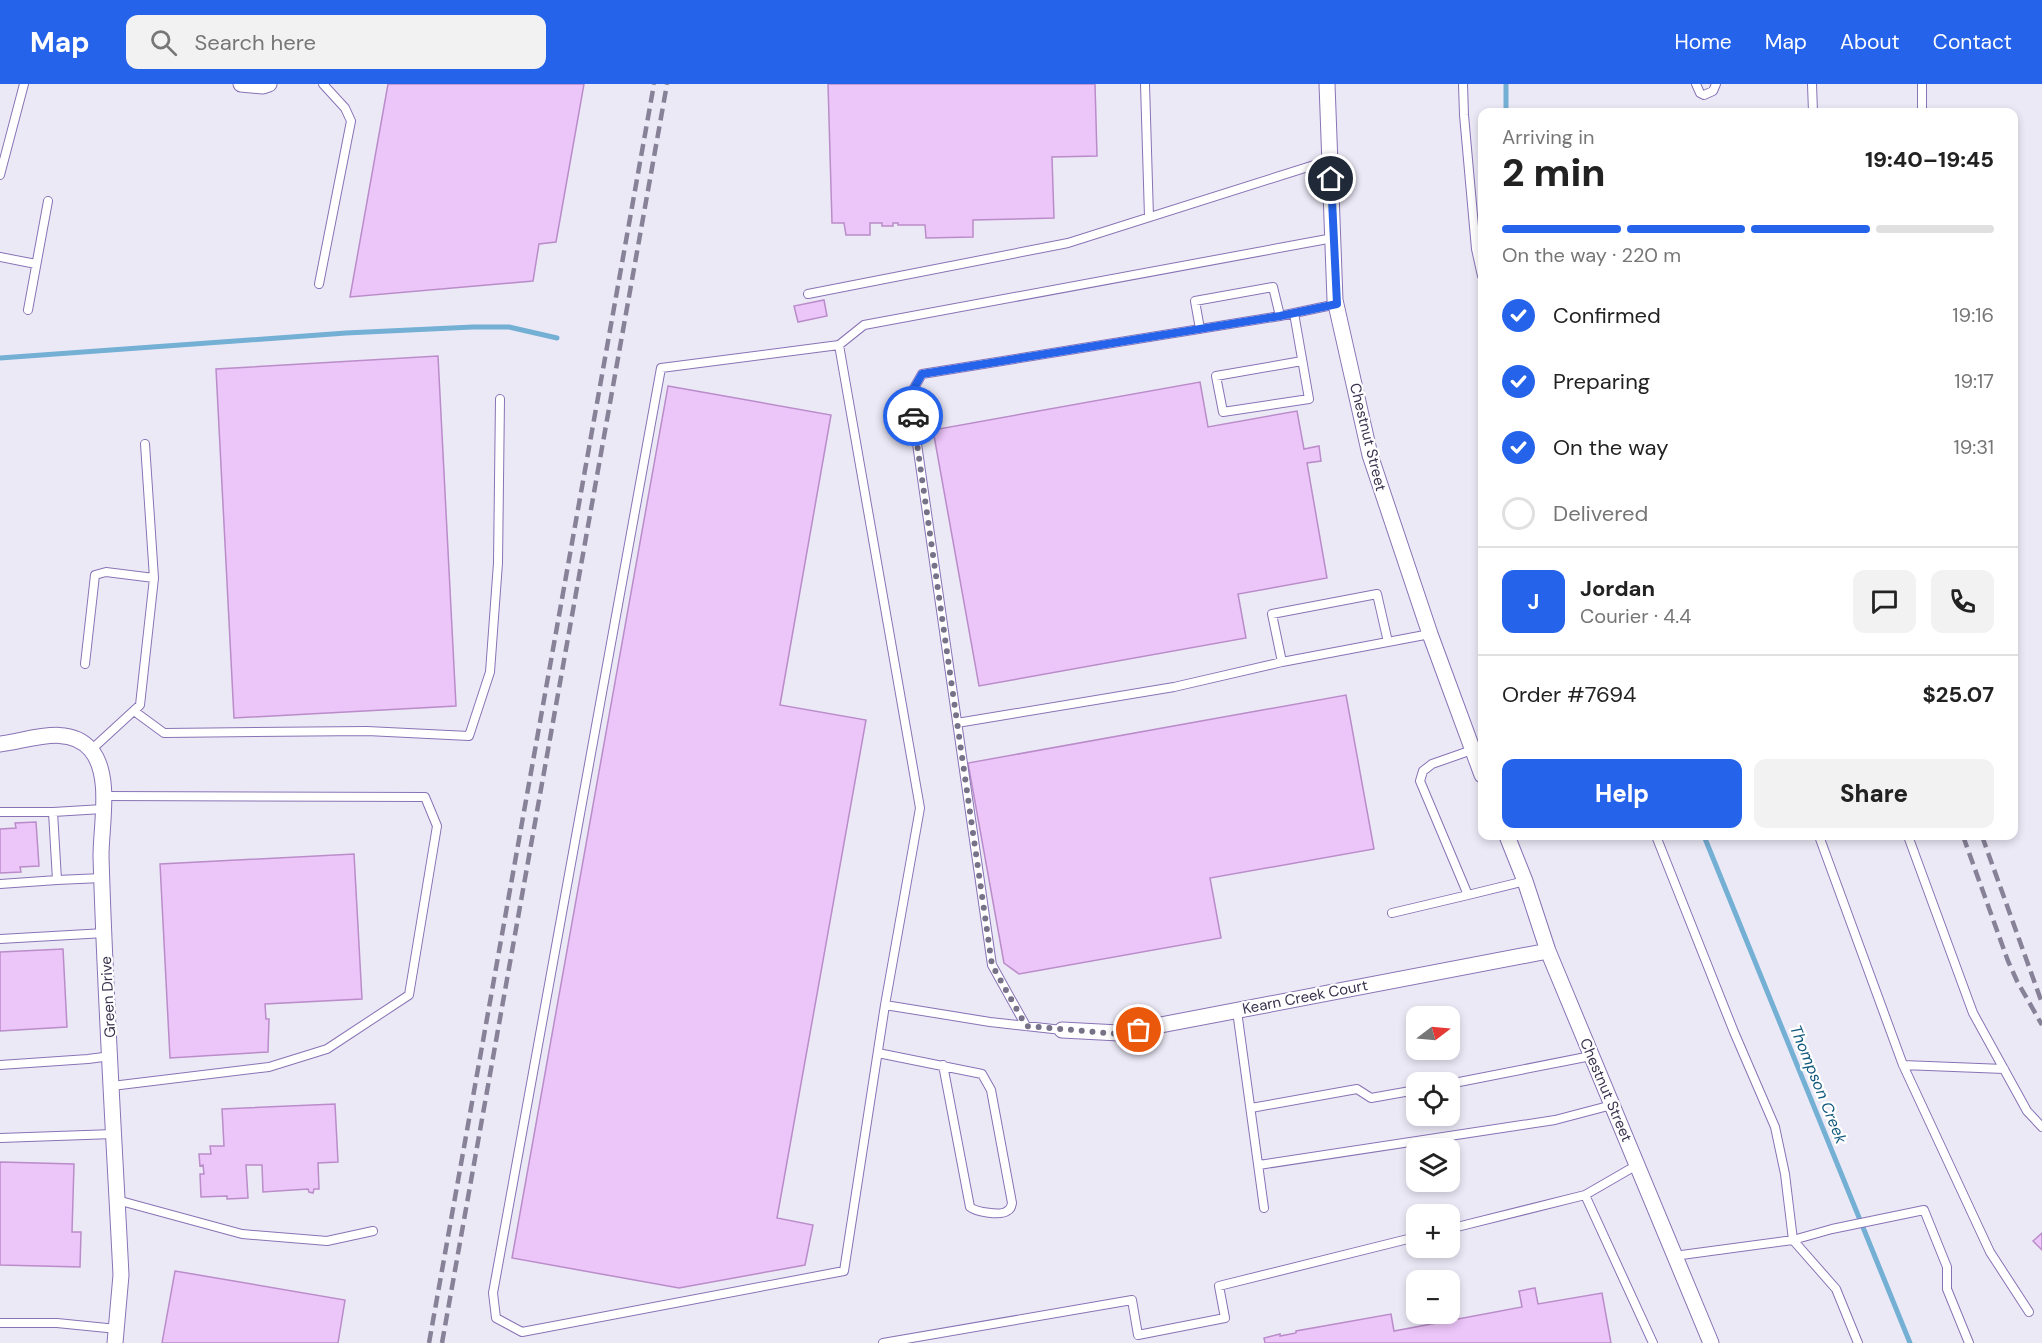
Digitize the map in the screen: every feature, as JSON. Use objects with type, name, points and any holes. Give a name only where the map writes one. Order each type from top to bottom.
[{"type":"street","points":[[241,84],[262,86],[269,84]]},
{"type":"street","name":"Chestnut Street","points":[[1327,84],[1337,304],[1370,455],[1430,634],[1478,764]]},
{"type":"street","points":[[0,744],[49,736],[65,736],[80,740],[91,750]]},
{"type":"street","name":"Green Drive","points":[[91,750],[99,764],[103,779],[102,878],[121,1275],[116,1336]]},
{"type":"street","name":"Chestnut Street","points":[[1509,840],[1548,951],[1711,1343]]},
{"type":"street","name":"Kearn Creek Court","points":[[1062,1030],[1119,1034],[1548,951]]},
{"type":"lane","points":[[0,175],[24,84]]},
{"type":"lane","points":[[319,285],[351,121],[345,108],[323,84]]},
{"type":"lane","points":[[1145,84],[1149,217]]},
{"type":"lane","points":[[1463,84],[1478,258]]},
{"type":"lane","points":[[1696,84],[1700,93],[1704,95],[1713,92],[1716,84]]},
{"type":"lane","points":[[1812,84],[1813,108]]},
{"type":"lane","points":[[1922,84],[1923,108]]},
{"type":"lane","points":[[808,294],[1068,243],[1330,160]]},
{"type":"lane","points":[[28,310],[48,201]]},
{"type":"lane","points":[[839,345],[921,808],[885,1005],[844,1271],[522,1332],[496,1318],[493,1293],[661,368],[839,345],[864,325],[1333,238]]},
{"type":"lane","points":[[0,256],[36,264]]},
{"type":"lane","points":[[1200,329],[1195,301],[1273,287],[1280,316]]},
{"type":"lane","points":[[1026,1026],[992,965],[910,395],[922,374],[1280,316],[1337,304]]},
{"type":"lane","points":[[1294,313],[1310,399],[1223,412],[1216,376],[1302,361]]},
{"type":"lane","points":[[134,711],[164,733],[367,731],[469,736],[490,672],[498,562],[500,399]]},
{"type":"lane","points":[[91,750],[140,705],[154,578],[145,444]]},
{"type":"lane","points":[[85,664],[95,576],[106,572],[154,578]]},
{"type":"lane","points":[[1282,662],[1272,614],[1377,594],[1388,642]]},
{"type":"lane","points":[[957,723],[1174,687],[1282,662],[1430,634]]},
{"type":"lane","points":[[1468,895],[1420,781],[1423,771],[1432,764],[1472,750]]},
{"type":"lane","points":[[0,812],[53,812],[103,802],[425,797],[437,826],[409,995],[327,1049],[269,1067],[112,1086]]},
{"type":"lane","points":[[53,812],[57,880]]},
{"type":"lane","points":[[1658,840],[1734,1032],[1775,1127],[1785,1174],[1793,1240],[1836,1289],[1858,1343]]},
{"type":"lane","points":[[1820,840],[1903,1065],[1990,1252],[2030,1312]]},
{"type":"lane","points":[[1909,840],[1973,1013],[2026,1111],[2042,1127]]},
{"type":"lane","points":[[0,884],[102,878]]},
{"type":"lane","points":[[1392,913],[1525,881]]},
{"type":"lane","points":[[0,939],[105,933]]},
{"type":"lane","points":[[885,1005],[1062,1030]]},
{"type":"lane","points":[[1237,1011],[1264,1208]]},
{"type":"lane","points":[[878,1053],[943,1065],[982,1074],[991,1090],[1012,1203],[1010,1209],[1005,1213],[975,1212],[970,1207],[943,1065]]},
{"type":"lane","points":[[0,1065],[111,1056]]},
{"type":"lane","points":[[1460,1082],[1591,1056]]},
{"type":"lane","points":[[1903,1065],[2004,1069]]},
{"type":"lane","points":[[1251,1108],[1357,1089],[1371,1098],[1406,1092]]},
{"type":"lane","points":[[1259,1165],[1555,1120],[1612,1106]]},
{"type":"lane","points":[[0,1138],[114,1134]]},
{"type":"lane","points":[[1460,1226],[1585,1195],[1637,1165]]},
{"type":"lane","points":[[1585,1195],[1653,1343]]},
{"type":"lane","points":[[117,1200],[242,1234],[327,1241],[373,1231]]},
{"type":"lane","points":[[1674,1256],[1793,1240],[1924,1210],[1947,1267],[1947,1289],[1969,1343]]},
{"type":"lane","points":[[883,1343],[1132,1300],[1138,1335],[1225,1318],[1219,1286],[1406,1239]]},
{"type":"lane","points":[[0,1323],[57,1323],[116,1336]]},
{"type":"building","points":[[388,84],[584,84],[556,242],[539,244],[533,281],[350,297]]},
{"type":"building","points":[[828,84],[1095,84],[1097,156],[1052,157],[1054,218],[973,220],[973,237],[926,238],[925,225],[898,225],[898,223],[893,223],[893,226],[882,226],[882,223],[870,223],[870,235],[846,235],[844,223],[832,223]]},
{"type":"building","points":[[824,300],[827,316],[798,322],[794,306]]},
{"type":"building","points":[[438,356],[456,706],[234,718],[216,369]]},
{"type":"building","points":[[1200,382],[1208,427],[1297,411],[1304,449],[1319,446],[1321,461],[1307,463],[1327,578],[1238,594],[1246,638],[979,686],[933,430]]},
{"type":"building","points":[[668,386],[831,415],[780,705],[866,720],[777,1218],[813,1225],[805,1265],[679,1288],[512,1258]]},
{"type":"building","points":[[1346,695],[1374,849],[1210,878],[1221,938],[1019,974],[1004,963],[968,763]]},
{"type":"building","points":[[36,822],[39,866],[20,867],[21,872],[0,873],[0,829],[16,828],[15,823]]},
{"type":"building","points":[[354,854],[362,999],[265,1004],[266,1019],[269,1019],[268,1052],[170,1058],[160,864]]},
{"type":"building","points":[[63,949],[67,1027],[0,1031],[0,952]]},
{"type":"building","points":[[335,1104],[338,1162],[318,1163],[319,1189],[314,1189],[313,1193],[308,1189],[263,1192],[262,1165],[246,1165],[248,1198],[201,1197],[200,1174],[204,1174],[203,1165],[200,1166],[199,1154],[211,1154],[210,1146],[224,1146],[222,1109]]},
{"type":"building","points":[[0,1162],[74,1164],[72,1232],[81,1232],[80,1267],[0,1265]]},
{"type":"building","points":[[2042,1233],[2042,1250],[2033,1241]]},
{"type":"building","points":[[175,1271],[345,1300],[338,1343],[162,1343]]},
{"type":"building","points":[[1535,1288],[1538,1304],[1602,1293],[1611,1343],[1265,1343],[1264,1338],[1391,1314],[1394,1331],[1431,1324],[1460,1324],[1460,1319],[1522,1307],[1519,1291]]},
{"type":"waterway","name":"Thompson Creek","points":[[1506,84],[1506,108]]},
{"type":"waterway","points":[[0,358],[346,333],[473,327],[509,327],[557,338]]},
{"type":"waterway","name":"Thompson Creek","points":[[1706,840],[1910,1343]]},
{"type":"railway","points":[[429,1343],[654,84]]},
{"type":"railway","points":[[442,1343],[667,84]]},
{"type":"railway","points":[[1964,840],[2008,961],[2042,1025]]},
{"type":"railway","points":[[1983,840],[2042,1003]]},
{"type":"way so far","points":[[913,416],[992,965],[1026,1026],[1119,1034],[1139,1030]]},
{"type":"route","points":[[913,416],[910,395],[922,374],[1280,316],[1337,304],[1335,300],[1331,179]]}]
